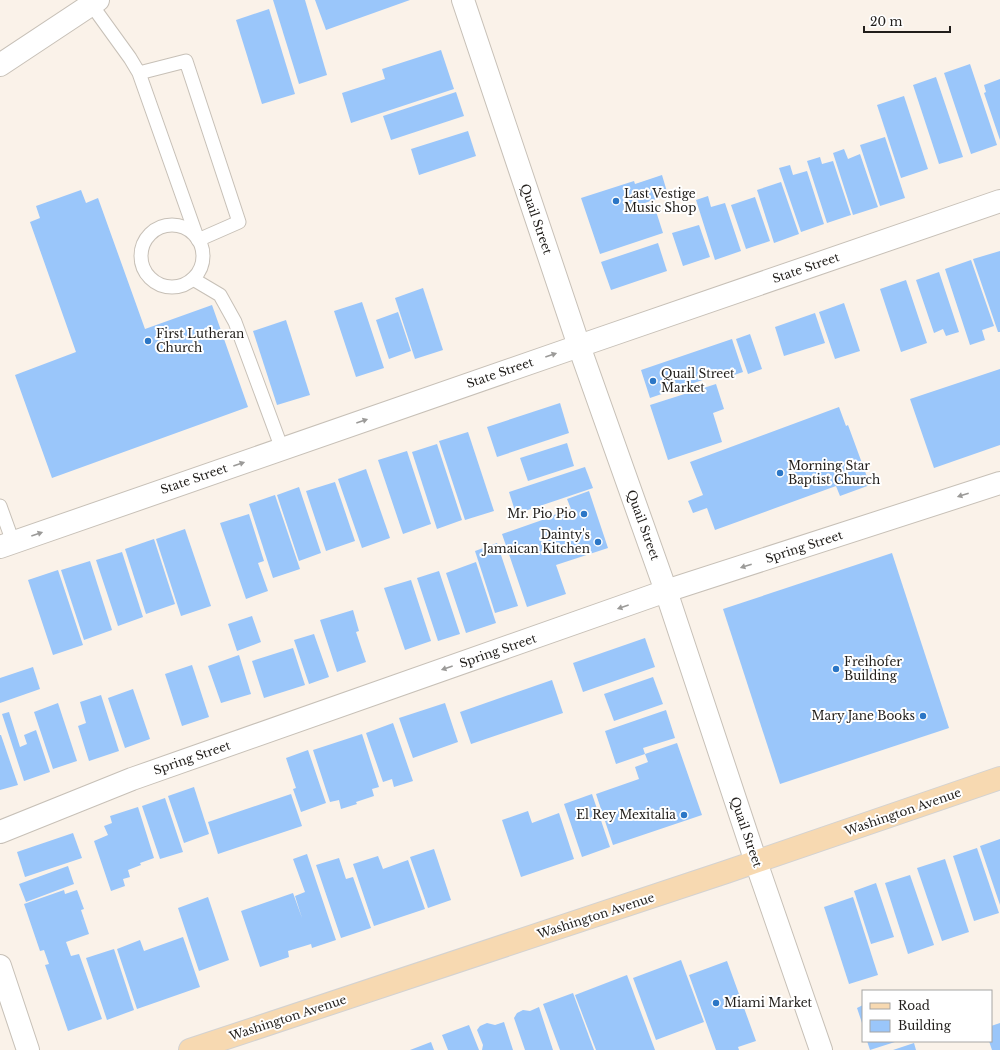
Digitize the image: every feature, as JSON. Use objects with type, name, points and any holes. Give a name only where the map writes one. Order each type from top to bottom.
[{"type":"main road","name":"Washington Avenue","points":[[190,1050],[756,862],[1000,778]]},
{"type":"street","name":"Quail Street","points":[[463,0],[579,346],[666,591],[756,862],[821,1050]]},
{"type":"street","points":[[0,65],[95,2]]},
{"type":"street","name":"State Street","points":[[7,545],[1000,201]]},
{"type":"street","name":"Spring Street","points":[[0,832],[132,780],[666,591],[1000,483]]},
{"type":"street","points":[[0,966],[28,1050]]},
{"type":"lane","points":[[95,2],[139,73],[198,240],[203,250],[203,260],[200,271],[193,279],[184,285],[174,288],[163,287],[153,282],[146,274],[141,264],[140,254],[148,236],[155,230],[164,226],[174,225],[184,227],[192,232],[198,240]]},
{"type":"lane","points":[[139,73],[186,61],[239,222],[198,240]]},
{"type":"lane","points":[[193,279],[220,295],[235,322],[282,449]]},
{"type":"lane","points":[[0,506],[7,545]]},
{"type":"building","points":[[273,0],[305,0],[327,75],[299,84]]},
{"type":"building","points":[[315,0],[410,0],[326,30]]},
{"type":"building","points":[[269,9],[295,94],[262,104],[236,20]]},
{"type":"building","points":[[441,50],[454,89],[351,123],[342,93],[385,79],[382,69]]},
{"type":"building","points":[[970,64],[997,145],[971,154],[944,73]]},
{"type":"building","points":[[936,77],[963,157],[939,164],[913,85]]},
{"type":"building","points":[[1000,79],[1000,140],[984,93],[986,92],[984,85]]},
{"type":"building","points":[[456,92],[464,116],[391,140],[383,116]]},
{"type":"building","points":[[904,96],[928,169],[901,178],[877,105]]},
{"type":"building","points":[[468,131],[476,156],[419,175],[411,149]]},
{"type":"building","points":[[885,137],[905,198],[880,206],[860,145]]},
{"type":"building","points":[[844,149],[848,159],[860,154],[878,207],[853,215],[833,153]]},
{"type":"building","points":[[820,157],[822,164],[833,161],[851,215],[827,223],[807,161]]},
{"type":"building","points":[[790,165],[793,175],[807,171],[824,224],[801,232],[779,168]]},
{"type":"building","points":[[662,175],[668,195],[642,204],[643,209],[654,205],[663,233],[600,254],[581,198],[634,181],[635,184]]},
{"type":"building","points":[[781,182],[799,234],[774,243],[757,190]]},
{"type":"building","name":"First Lutheran Church","points":[[81,190],[86,203],[98,198],[145,329],[212,305],[248,407],[52,478],[15,375],[76,352],[30,222],[40,218],[36,206]]},
{"type":"building","points":[[708,196],[711,207],[725,203],[741,251],[715,260],[696,200]]},
{"type":"building","points":[[755,197],[770,241],[746,249],[731,205]]},
{"type":"building","points":[[699,225],[710,257],[683,266],[672,233]]},
{"type":"building","points":[[658,243],[667,271],[611,290],[601,262]]},
{"type":"building","points":[[1000,251],[1000,332],[998,332],[973,259]]},
{"type":"building","points":[[971,260],[994,326],[982,330],[985,340],[970,345],[945,269]]},
{"type":"building","points":[[939,272],[959,332],[946,336],[943,329],[934,333],[916,280]]},
{"type":"building","points":[[906,280],[927,343],[901,352],[880,289]]},
{"type":"building","points":[[423,288],[443,350],[415,359],[395,298]]},
{"type":"building","points":[[362,302],[384,368],[356,377],[334,311]]},
{"type":"building","points":[[844,303],[860,351],[835,359],[819,312]]},
{"type":"building","points":[[398,312],[411,351],[389,359],[376,320]]},
{"type":"building","points":[[815,313],[825,343],[784,356],[775,327]]},
{"type":"building","points":[[286,320],[310,395],[277,405],[253,331]]},
{"type":"building","points":[[750,334],[762,369],[748,374],[736,339]]},
{"type":"building","points":[[732,339],[743,372],[731,376],[729,371],[650,398],[641,370]]},
{"type":"building","points":[[1000,369],[1000,445],[934,468],[910,399]]},
{"type":"building","points":[[716,384],[724,409],[713,413],[722,442],[668,460],[650,405]]},
{"type":"building","points":[[560,403],[569,433],[497,457],[487,427]]},
{"type":"building","name":"Morning Star Baptist Church","points":[[839,407],[846,426],[848,425],[870,485],[840,496],[836,486],[715,530],[707,508],[693,513],[688,501],[703,495],[690,462]]},
{"type":"building","points":[[468,432],[494,511],[465,520],[439,441]]},
{"type":"building","points":[[567,443],[574,466],[528,481],[520,458]]},
{"type":"building","points":[[437,444],[462,520],[437,529],[412,452]]},
{"type":"building","points":[[407,451],[431,524],[403,534],[378,460]]},
{"type":"building","points":[[585,467],[593,488],[516,514],[509,492]]},
{"type":"building","points":[[366,469],[390,538],[362,548],[338,479]]},
{"type":"building","points":[[335,482],[355,541],[326,551],[306,491]]},
{"type":"building","points":[[299,487],[321,553],[299,561],[277,495]]},
{"type":"building","points":[[589,491],[608,548],[556,565],[566,594],[527,607],[502,534],[571,509],[567,499]]},
{"type":"building","points":[[275,495],[300,569],[273,578],[249,504]]},
{"type":"building","points":[[249,514],[264,561],[258,563],[268,591],[246,599],[220,523]]},
{"type":"building","points":[[185,529],[211,606],[181,616],[156,539]]},
{"type":"building","points":[[154,539],[175,604],[146,614],[125,549]]},
{"type":"building","points":[[497,543],[518,606],[495,613],[475,551]]},
{"type":"building","points":[[122,552],[143,617],[118,626],[96,560]]},
{"type":"building","name":"Freihofer Building","points":[[892,553],[949,728],[780,784],[723,609]]},
{"type":"building","points":[[90,561],[112,630],[84,640],[61,570]]},
{"type":"building","points":[[476,562],[496,623],[466,633],[446,573]]},
{"type":"building","points":[[58,570],[83,645],[53,655],[28,580]]},
{"type":"building","points":[[439,571],[460,634],[438,641],[417,578]]},
{"type":"building","points":[[411,580],[431,641],[405,650],[384,588]]},
{"type":"building","points":[[353,610],[359,631],[356,632],[366,662],[337,672],[320,620]]},
{"type":"building","points":[[252,616],[261,642],[237,651],[228,624]]},
{"type":"building","points":[[314,634],[329,677],[309,684],[294,640]]},
{"type":"building","points":[[645,638],[655,667],[583,692],[573,663]]},
{"type":"building","points":[[293,648],[305,685],[264,698],[252,661]]},
{"type":"building","points":[[239,655],[251,694],[221,703],[208,666]]},
{"type":"building","points":[[192,665],[209,717],[182,726],[165,674]]},
{"type":"building","points":[[33,667],[40,689],[0,703],[0,678]]},
{"type":"building","points":[[653,677],[663,704],[614,721],[604,694]]},
{"type":"building","points":[[552,680],[563,713],[471,744],[460,712]]},
{"type":"building","points":[[133,689],[150,739],[125,748],[108,698]]},
{"type":"building","points":[[101,695],[119,751],[89,761],[78,726],[86,723],[80,702]]},
{"type":"building","points":[[58,703],[77,761],[53,769],[34,712]]},
{"type":"building","points":[[445,703],[458,742],[413,758],[399,718]]},
{"type":"building","points":[[666,710],[675,738],[643,748],[645,754],[616,764],[605,731]]},
{"type":"building","points":[[9,712],[20,747],[27,744],[24,735],[36,730],[50,772],[24,781],[2,714]]},
{"type":"building","points":[[393,723],[413,781],[394,787],[392,779],[383,782],[366,733]]},
{"type":"building","points":[[362,734],[379,787],[372,789],[374,796],[356,802],[357,804],[341,809],[339,800],[330,802],[313,750]]},
{"type":"building","points":[[0,735],[18,785],[0,790]]},
{"type":"building","points":[[677,743],[702,815],[613,845],[596,794],[639,779],[635,767],[648,762],[645,754]]},
{"type":"building","points":[[308,750],[326,803],[301,812],[293,789],[296,788],[286,758]]},
{"type":"building","points":[[194,787],[209,834],[184,843],[168,796]]},
{"type":"building","points":[[291,794],[302,826],[218,854],[208,822]]},
{"type":"building","points":[[592,794],[610,847],[582,857],[564,804]]},
{"type":"building","points":[[165,798],[183,852],[160,859],[142,806]]},
{"type":"building","points":[[138,807],[154,858],[140,863],[141,865],[128,870],[130,877],[123,879],[125,886],[111,891],[94,841],[108,835],[104,826],[112,823],[110,816]]},
{"type":"building","points":[[528,811],[532,823],[559,813],[574,859],[521,877],[502,820]]},
{"type":"building","points":[[73,833],[82,858],[25,877],[17,852]]},
{"type":"building","points":[[1000,839],[1000,905],[980,846]]},
{"type":"building","points":[[977,848],[999,913],[974,921],[953,856]]},
{"type":"building","points":[[434,849],[451,900],[428,908],[410,857]]},
{"type":"building","points":[[307,854],[336,940],[312,948],[311,944],[288,951],[289,957],[260,967],[241,911],[293,893],[302,918],[295,896],[305,892],[293,859]]},
{"type":"building","points":[[378,856],[383,869],[408,860],[425,909],[374,926],[353,864]]},
{"type":"building","points":[[339,858],[346,879],[353,877],[371,928],[341,938],[316,865]]},
{"type":"building","points":[[945,859],[969,932],[942,941],[917,868]]},
{"type":"building","points":[[68,866],[74,884],[26,902],[19,884]]},
{"type":"building","points":[[910,875],[934,945],[908,954],[885,883]]},
{"type":"building","points":[[876,883],[894,937],[871,944],[854,891]]},
{"type":"building","points":[[64,890],[65,894],[77,890],[84,909],[81,910],[89,934],[66,942],[71,956],[79,954],[102,1019],[68,1031],[45,965],[49,964],[44,950],[40,951],[24,904]]},
{"type":"building","points":[[208,897],[229,960],[199,971],[178,908]]},
{"type":"building","points":[[853,897],[878,975],[849,984],[824,907]]},
{"type":"building","points":[[183,937],[200,987],[137,1009],[117,949],[140,940],[144,951]]},
{"type":"building","points":[[114,949],[134,1010],[107,1020],[86,958]]},
{"type":"building","points":[[681,960],[704,1022],[656,1040],[633,978]]},
{"type":"building","points":[[727,961],[756,1041],[738,1047],[739,1050],[716,1050],[689,975]]},
{"type":"building","points":[[627,975],[655,1050],[596,1050],[575,995]]},
{"type":"building","points":[[573,993],[594,1050],[560,1050],[543,1004]]},
{"type":"building","points":[[862,1006],[862,1023],[857,1008]]},
{"type":"building","points":[[539,1007],[553,1050],[525,1050],[514,1018],[517,1013],[523,1010],[530,1011]]},
{"type":"building","points":[[504,1022],[513,1050],[482,1050],[483,1045],[477,1030],[480,1026],[487,1023],[495,1025]]},
{"type":"building","points":[[1000,1023],[1000,1050],[992,1050],[989,1042],[992,1042],[992,1026]]},
{"type":"building","points":[[469,1025],[479,1050],[448,1050],[442,1035]]},
{"type":"building","points":[[431,1042],[434,1050],[410,1050]]},
{"type":"building","points":[[867,1042],[895,1042],[870,1050]]},
{"type":"building","points":[[914,1043],[916,1050],[893,1050]]},
{"type":"place","name":"Last Vestige Music Shop","points":[[616,201]]},
{"type":"place","name":"First Lutheran Church","points":[[148,341]]},
{"type":"place","name":"Quail Street Market","points":[[653,381]]},
{"type":"place","name":"Morning Star Baptist Church","points":[[780,473]]},
{"type":"place","name":"Mr. Pio Pio","points":[[584,514]]},
{"type":"place","name":"Dainty's Jamaican Kitchen","points":[[598,542]]},
{"type":"place","name":"Freihofer Building","points":[[836,669]]},
{"type":"place","name":"Mary Jane Books","points":[[923,716]]},
{"type":"place","name":"El Rey Mexitalia","points":[[684,815]]},
{"type":"place","name":"Miami Market","points":[[716,1003]]}]
